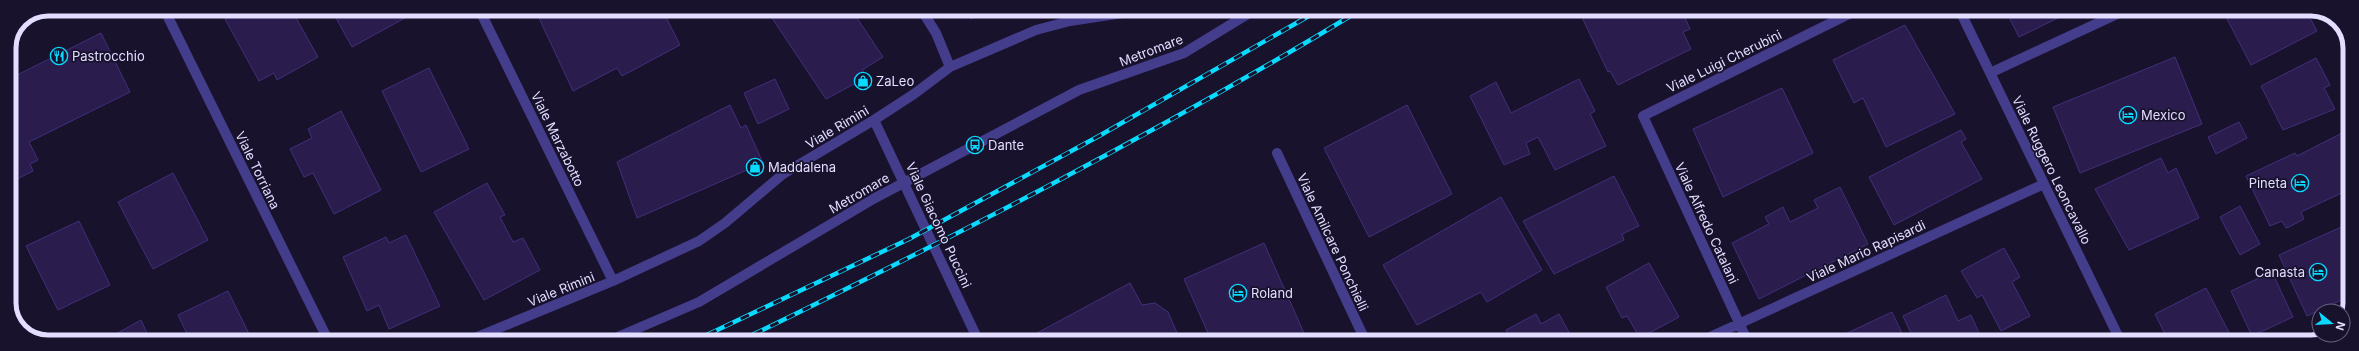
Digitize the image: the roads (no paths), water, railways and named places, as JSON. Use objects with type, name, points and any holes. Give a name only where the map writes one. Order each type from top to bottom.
[{"type":"street","name":"Viale Torriana","points":[[167,16],[326,335]]},
{"type":"street","name":"Viale Marzabotto","points":[[482,16],[614,281]]},
{"type":"street","points":[[925,16],[936,33],[950,67]]},
{"type":"street","name":"Viale Rimini","points":[[482,335],[614,281],[699,241],[725,223],[783,174],[874,120],[914,94],[950,67],[1036,30],[1070,20],[1099,16]]},
{"type":"street","name":"Metromare","points":[[622,335],[698,302],[875,198],[1079,90],[1184,53],[1245,16]]},
{"type":"street","name":"Viale Luigi Cherubini","points":[[1643,116],[1845,16]]},
{"type":"street","name":"Viale Ruggero Leoncavallo","points":[[1962,16],[2118,335]]},
{"type":"street","points":[[1990,73],[2113,16]]},
{"type":"street","name":"Viale Alfredo Catalani","points":[[1643,116],[1744,335]]},
{"type":"street","name":"Viale Giacomo Puccini","points":[[874,120],[976,335]]},
{"type":"street","name":"Viale Amilcare Ponchielli","points":[[1277,153],[1363,335]]},
{"type":"street","name":"Viale Mario Rapisardi","points":[[1715,335],[2044,184]]},
{"type":"railway","points":[[707,335],[909,239],[1099,136],[1309,16]]},
{"type":"railway","points":[[752,335],[897,264],[1054,183],[1209,98],[1350,16]]},
{"type":"place","name":"Pastrocchio","points":[[59,56]]},
{"type":"place","name":"ZaLeo","points":[[863,81]]},
{"type":"place","name":"Mexico","points":[[2128,115]]},
{"type":"place","name":"Dante","points":[[975,145]]},
{"type":"place","name":"Maddalena","points":[[755,167]]},
{"type":"place","name":"Pineta","points":[[2300,183]]},
{"type":"place","name":"Canasta","points":[[2318,272]]},
{"type":"place","name":"Roland","points":[[1238,293]]}]
